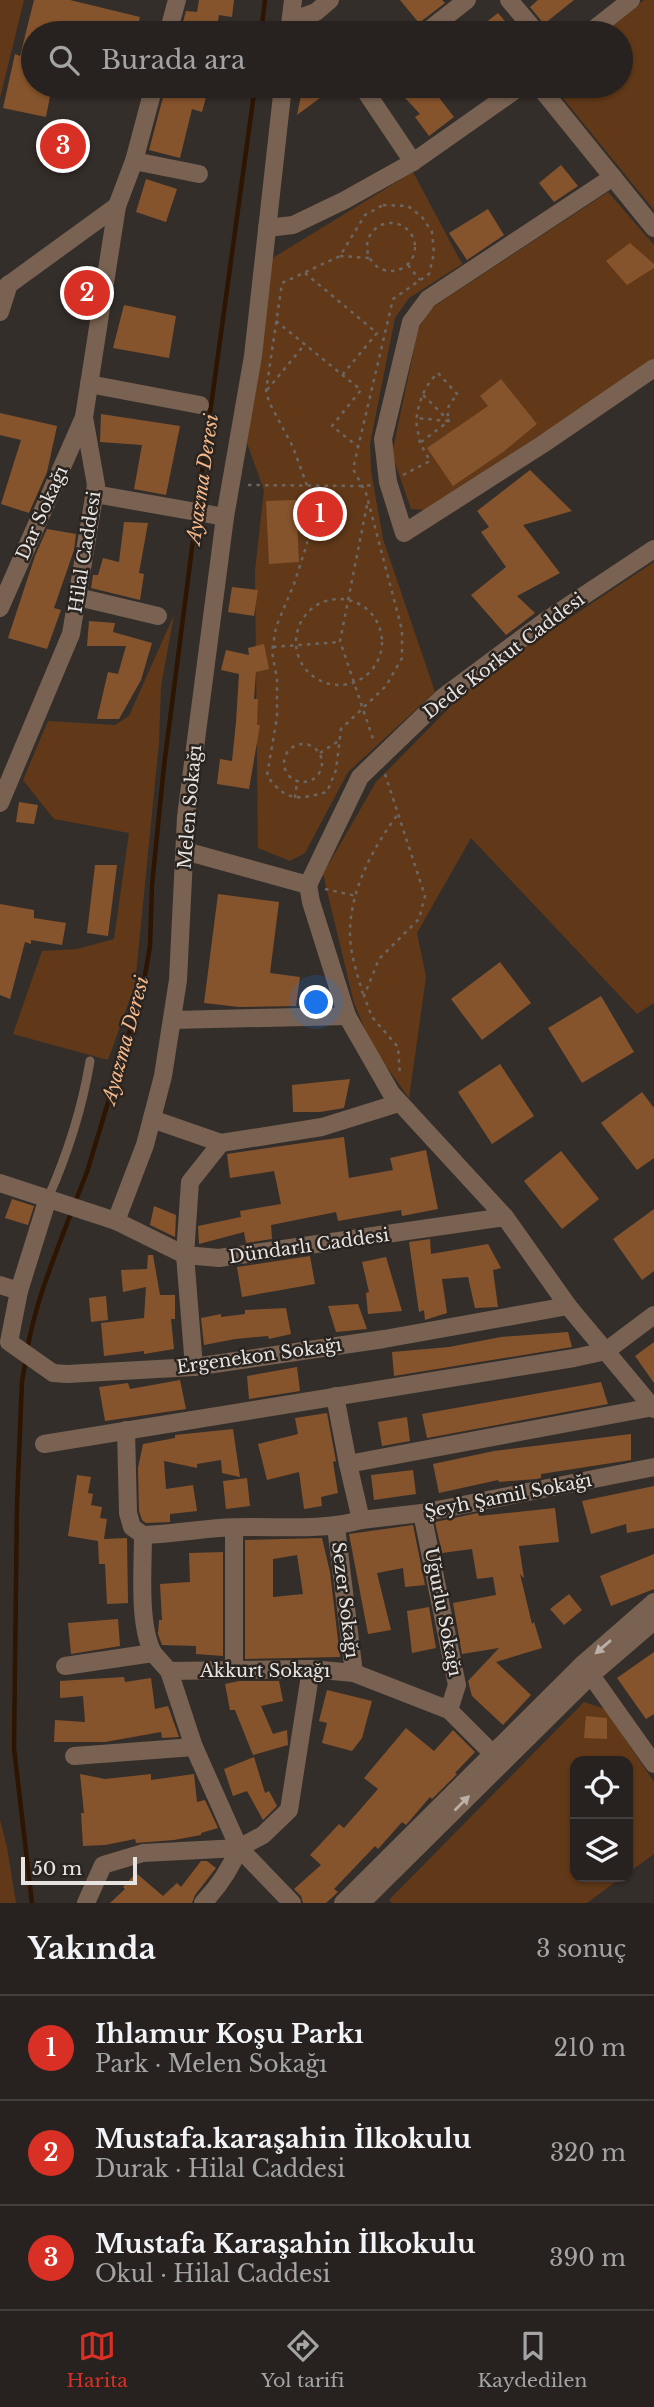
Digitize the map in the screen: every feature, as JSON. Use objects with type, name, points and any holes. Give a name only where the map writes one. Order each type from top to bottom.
[{"type":"street","points":[[171,21],[177,0]]},
{"type":"street","points":[[291,21],[293,0]]},
{"type":"street","points":[[300,21],[330,0]]},
{"type":"street","points":[[440,21],[467,0]]},
{"type":"street","points":[[509,0],[527,21]]},
{"type":"street","points":[[604,21],[631,0]]},
{"type":"street","name":"Hilal Caddesi","points":[[0,803],[71,634],[96,485],[83,417],[117,206],[134,161],[151,98]]},
{"type":"street","name":"Melen Sokağı","points":[[117,1221],[145,1145],[163,1076],[172,1020],[178,979],[186,817],[216,515],[253,356],[282,98]]},
{"type":"street","points":[[370,98],[413,162]]},
{"type":"street","points":[[267,228],[293,225],[345,200],[413,162],[504,98]]},
{"type":"street","points":[[549,98],[654,228]]},
{"type":"street","points":[[134,161],[199,174]]},
{"type":"street","points":[[613,177],[428,299],[411,322],[383,439],[388,482],[404,533],[543,444],[654,368]]},
{"type":"street","points":[[0,312],[5,288],[117,206]]},
{"type":"street","points":[[89,384],[200,405]]},
{"type":"street","name":"Dar Sokağı","points":[[0,608],[83,417]]},
{"type":"street","points":[[95,494],[216,515]]},
{"type":"street","name":"Dede Korkut Caddesi","points":[[308,885],[360,777],[379,758],[442,698],[544,622],[654,549]]},
{"type":"street","points":[[78,597],[158,616]]},
{"type":"street","points":[[185,851],[308,885],[347,1016],[394,1096],[505,1217],[568,1306],[653,1408],[348,1464]]},
{"type":"street","points":[[172,1020],[347,1016]]},
{"type":"street","points":[[152,1119],[221,1143],[322,1127],[394,1096]]},
{"type":"street","points":[[194,1367],[185,1255],[190,1182],[221,1143]]},
{"type":"street","name":"Dündarlı Caddesi","points":[[0,1183],[117,1221],[185,1255],[219,1258],[505,1217]]},
{"type":"street","name":"Ergenekon Sokağı","points":[[56,1200],[19,1291],[9,1342],[53,1373],[194,1367],[384,1339],[568,1306]]},
{"type":"street","points":[[0,1285],[19,1291]]},
{"type":"street","points":[[44,1444],[573,1358],[606,1351],[654,1315]]},
{"type":"street","points":[[335,1396],[361,1520]]},
{"type":"street","points":[[126,1430],[128,1513],[132,1527],[143,1535],[144,1627],[148,1643],[169,1671],[194,1747],[239,1848],[292,1903]]},
{"type":"street","name":"Şeyh Şamil Sokağı","points":[[143,1535],[234,1528],[336,1527],[361,1520],[422,1513],[654,1467]]},
{"type":"street","name":"Uğurlu Sokağı","points":[[422,1513],[457,1685],[449,1710]]},
{"type":"street","name":"Sezer Sokağı","points":[[336,1527],[354,1672]]},
{"type":"street","points":[[234,1528],[234,1669]]},
{"type":"street","points":[[361,1903],[497,1759],[654,1602]]},
{"type":"street","points":[[586,1670],[654,1621]]},
{"type":"street","points":[[65,1666],[153,1653]]},
{"type":"street","points":[[86,1903],[103,1865],[143,1853],[239,1848],[264,1835],[289,1810],[312,1669]]},
{"type":"street","name":"Akkurt Sokağı","points":[[169,1671],[312,1669],[354,1672],[449,1710],[497,1759]]},
{"type":"street","points":[[586,1670],[654,1764]]},
{"type":"street","points":[[74,1756],[194,1747]]},
{"type":"street","points":[[343,1903],[497,1759]]},
{"type":"street","points":[[203,1903],[225,1877],[239,1848]]},
{"type":"lane","points":[[56,1200],[61,1168],[79,1117],[90,1060]]},
{"type":"path","points":[[341,256],[365,215],[383,205],[408,206],[422,218],[432,232],[434,253],[429,274],[393,299],[353,469],[368,501],[402,630],[402,658],[386,686],[341,729],[336,770],[327,792],[300,800],[279,792],[267,776],[277,717],[277,678],[273,647],[276,627],[307,544],[309,491],[293,447],[266,391],[282,283],[341,256],[369,258]]},
{"type":"path","points":[[384,224],[401,225],[413,237],[415,251],[408,265],[394,271],[379,269],[369,258],[367,250],[371,234],[384,224]]},
{"type":"path","points":[[408,265],[420,280]]},
{"type":"path","points":[[305,273],[377,333],[343,375]]},
{"type":"path","points":[[276,321],[361,390],[332,426],[358,447]]},
{"type":"path","points":[[266,391],[305,344]]},
{"type":"path","points":[[420,443],[449,421],[422,394]]},
{"type":"path","points":[[364,996],[379,960],[419,919],[425,896],[340,641],[368,501]]},
{"type":"path","points":[[335,599],[360,604],[370,611],[377,621],[383,645],[374,668],[365,677],[341,686],[315,679],[305,670],[296,645],[297,632],[310,609],[335,599]]},
{"type":"path","points":[[273,647],[340,641]]},
{"type":"path","points":[[320,753],[340,740]]},
{"type":"path","points":[[307,744],[320,753],[323,763],[318,775],[308,782],[298,782],[291,778],[284,768],[285,756],[293,746],[307,744]]},
{"type":"path","points":[[295,798],[298,782]]},
{"type":"path","points":[[394,1096],[401,1075],[398,1047],[372,1017],[355,968],[349,930],[366,865],[380,838],[398,814]]},
{"type":"path","points":[[308,885],[356,896]]},
{"type":"shaded area","points":[[0,0],[24,0],[0,98]]},
{"type":"shaded area","points":[[644,0],[654,0],[654,210],[563,98],[633,98],[633,21],[618,21]]},
{"type":"shaded area","points":[[413,172],[462,264],[409,298],[395,318],[370,444],[371,471],[383,539],[435,692],[348,772],[305,853],[290,861],[258,848],[255,571],[264,490],[247,443],[271,259]]},
{"type":"shaded area","points":[[608,192],[654,245],[654,359],[428,510],[411,509],[392,454],[418,330],[430,309]]},
{"type":"shaded area","points":[[654,562],[654,1003],[637,1014],[471,838],[417,933],[426,977],[409,1098],[372,1046],[354,1003],[323,874],[376,782],[478,679]]},
{"type":"shaded area","points":[[174,615],[161,686],[159,742],[135,985],[108,1060],[13,1034],[42,951],[77,949],[114,939],[129,833],[54,819],[23,780],[48,721],[115,725],[129,716]]},
{"type":"shaded area","points":[[584,1702],[605,1709],[654,1782],[654,1854],[633,1869],[633,1756],[570,1756],[570,1882],[615,1882],[587,1903],[392,1903],[389,1900]]},
{"type":"shaded area","points":[[0,1820],[7,1847],[16,1903],[0,1903]]},
{"type":"building","points":[[34,0],[70,0],[140,17],[139,21],[29,21]]},
{"type":"building","points":[[199,0],[234,0],[232,17],[219,15],[218,21],[183,21],[186,11],[197,12]]},
{"type":"building","points":[[400,0],[442,0],[445,3],[422,21],[417,21]]},
{"type":"building","points":[[538,0],[574,0],[548,21],[542,21],[530,7]]},
{"type":"building","points":[[498,13],[505,21],[488,21]]},
{"type":"building","points":[[21,52],[21,98],[50,98],[46,117],[3,108],[15,54],[20,56]]},
{"type":"building","points":[[163,98],[206,98],[202,112],[192,109],[180,158],[149,150]]},
{"type":"building","points":[[301,98],[320,98],[297,115]]},
{"type":"building","points":[[405,98],[439,98],[454,117],[429,136],[415,117],[420,114]]},
{"type":"building","points":[[561,165],[578,186],[554,202],[539,183]]},
{"type":"building","points":[[146,179],[177,189],[166,222],[136,212]]},
{"type":"building","points":[[488,209],[504,235],[467,260],[449,233]]},
{"type":"building","points":[[630,243],[654,264],[654,268],[627,285],[606,261]]},
{"type":"building","points":[[124,305],[176,316],[169,358],[113,348]]},
{"type":"building","points":[[501,379],[537,424],[503,452],[453,486],[427,448],[488,406],[480,396]]},
{"type":"building","points":[[0,413],[57,426],[47,472],[29,513],[1,504],[21,440],[0,435]]},
{"type":"building","points":[[101,414],[180,426],[166,495],[134,489],[142,445],[100,442]]},
{"type":"building","points":[[530,470],[572,511],[523,525],[560,573],[517,596],[535,613],[506,635],[471,595],[506,567],[481,532],[489,527],[477,511]]},
{"type":"building","points":[[296,500],[299,562],[269,564],[266,501]]},
{"type":"building","points":[[124,522],[148,523],[139,573],[144,574],[140,600],[91,588],[93,575],[98,575],[103,558],[119,562]]},
{"type":"building","points":[[47,529],[76,534],[74,550],[54,608],[61,610],[47,649],[8,638],[35,556]]},
{"type":"building","points":[[232,587],[258,590],[254,616],[228,612]]},
{"type":"building","points":[[89,621],[115,623],[113,632],[152,643],[141,680],[119,719],[97,719],[108,672],[118,674],[126,646],[87,646]]},
{"type":"building","points":[[264,644],[269,669],[256,672],[254,699],[258,699],[257,725],[260,725],[249,789],[217,784],[220,759],[232,761],[236,722],[239,674],[221,670],[226,650],[249,655],[248,648]]},
{"type":"building","points":[[19,802],[38,805],[34,824],[16,822]]},
{"type":"building","points":[[95,865],[117,865],[108,936],[87,933]]},
{"type":"building","points":[[218,894],[279,902],[270,973],[300,977],[296,1006],[239,1007],[204,1003]]},
{"type":"building","points":[[0,904],[34,910],[34,918],[66,923],[62,945],[31,940],[31,944],[25,942],[10,999],[0,995]]},
{"type":"building","points":[[500,962],[531,1003],[482,1040],[451,999]]},
{"type":"building","points":[[601,996],[634,1052],[582,1083],[548,1028]]},
{"type":"building","points":[[500,1064],[534,1116],[492,1144],[458,1092]]},
{"type":"building","points":[[350,1079],[344,1108],[320,1112],[293,1112],[292,1085]]},
{"type":"building","points":[[642,1092],[654,1108],[654,1158],[637,1170],[601,1123]]},
{"type":"building","points":[[344,1137],[349,1178],[393,1170],[390,1158],[426,1150],[438,1209],[402,1216],[401,1210],[338,1221],[336,1212],[271,1225],[272,1239],[246,1243],[244,1232],[199,1244],[198,1226],[241,1217],[240,1211],[281,1204],[274,1171],[230,1178],[227,1154]]},
{"type":"building","points":[[561,1151],[599,1199],[562,1229],[524,1181]]},
{"type":"building","points":[[12,1199],[34,1206],[28,1225],[5,1218]]},
{"type":"building","points":[[154,1206],[176,1215],[175,1237],[150,1225]]},
{"type":"building","points":[[654,1209],[654,1271],[642,1280],[613,1239]]},
{"type":"building","points":[[430,1239],[431,1254],[488,1244],[501,1268],[493,1270],[498,1307],[475,1308],[468,1277],[442,1279],[447,1313],[425,1320],[424,1310],[419,1312],[409,1242]]},
{"type":"building","points":[[148,1255],[153,1255],[160,1295],[175,1295],[175,1319],[171,1319],[174,1349],[104,1356],[101,1323],[144,1318],[146,1287],[123,1292],[121,1270],[147,1269]]},
{"type":"building","points":[[310,1256],[315,1284],[242,1297],[237,1267]]},
{"type":"building","points":[[386,1257],[402,1311],[368,1314],[366,1293],[369,1292],[362,1262]]},
{"type":"building","points":[[106,1296],[108,1320],[91,1322],[89,1298]]},
{"type":"building","points":[[358,1304],[367,1329],[336,1332],[328,1306]]},
{"type":"building","points":[[286,1308],[291,1334],[269,1339],[268,1336],[235,1339],[204,1345],[201,1318],[221,1314],[221,1317],[245,1314],[245,1310]]},
{"type":"building","points":[[568,1332],[572,1347],[394,1376],[392,1352],[449,1347],[501,1337]]},
{"type":"building","points":[[654,1342],[654,1383],[635,1356]]},
{"type":"building","points":[[297,1367],[300,1391],[249,1399],[247,1376]]},
{"type":"building","points":[[180,1380],[186,1409],[105,1421],[99,1387],[128,1383],[130,1389]]},
{"type":"building","points":[[601,1382],[608,1404],[427,1438],[422,1414]]},
{"type":"building","points":[[327,1413],[336,1461],[333,1462],[338,1493],[321,1497],[322,1506],[304,1509],[299,1472],[267,1480],[258,1444],[298,1434],[295,1418]]},
{"type":"building","points":[[407,1417],[410,1441],[382,1446],[378,1422]]},
{"type":"building","points":[[233,1429],[240,1477],[222,1473],[221,1460],[197,1464],[197,1468],[164,1461],[166,1489],[193,1485],[197,1511],[170,1514],[170,1522],[146,1523],[142,1520],[139,1511],[138,1468],[143,1444],[175,1438],[175,1435]]},
{"type":"building","points":[[631,1434],[631,1460],[541,1474],[541,1478],[536,1479],[498,1480],[439,1493],[433,1464],[494,1451]]},
{"type":"building","points":[[413,1470],[416,1494],[374,1500],[371,1475]]},
{"type":"building","points":[[77,1475],[91,1477],[88,1493],[93,1494],[91,1505],[102,1507],[100,1518],[107,1519],[104,1539],[127,1538],[128,1603],[107,1604],[105,1564],[99,1564],[98,1541],[68,1536]]},
{"type":"building","points":[[247,1478],[250,1506],[226,1509],[223,1481]]},
{"type":"building","points":[[654,1486],[654,1528],[627,1533],[626,1524],[591,1534],[582,1501]]},
{"type":"building","points":[[555,1508],[559,1542],[519,1546],[524,1578],[520,1574],[532,1624],[534,1622],[542,1648],[496,1662],[531,1695],[503,1725],[472,1696],[468,1681],[499,1648],[462,1654],[453,1603],[496,1595],[493,1577],[477,1579],[472,1549],[442,1553],[435,1522],[478,1513],[479,1516]]},
{"type":"building","points":[[413,1525],[425,1585],[405,1587],[403,1568],[377,1573],[391,1630],[368,1634],[349,1534]]},
{"type":"building","points":[[322,1538],[330,1572],[340,1657],[245,1659],[245,1540]],"holes":[[[297,1555],[303,1594],[273,1597],[273,1559]]]},
{"type":"building","points":[[223,1552],[223,1656],[196,1654],[196,1646],[162,1645],[158,1634],[159,1620],[162,1620],[160,1584],[190,1582],[189,1553]]},
{"type":"building","points":[[654,1554],[654,1589],[611,1606],[600,1576]]},
{"type":"building","points":[[569,1594],[582,1610],[564,1625],[550,1609]]},
{"type":"building","points":[[429,1607],[436,1648],[412,1653],[407,1611]]},
{"type":"building","points":[[118,1619],[120,1646],[71,1654],[68,1623]]},
{"type":"building","points":[[654,1652],[654,1714],[646,1719],[617,1678]]},
{"type":"building","points":[[124,1677],[125,1682],[151,1678],[155,1709],[168,1706],[179,1737],[162,1738],[161,1732],[105,1742],[54,1742],[55,1720],[85,1722],[83,1696],[60,1698],[60,1681]]},
{"type":"building","points":[[239,1681],[279,1681],[283,1701],[261,1706],[273,1734],[287,1730],[288,1745],[253,1755],[235,1710],[230,1710],[225,1684]]},
{"type":"building","points":[[327,1690],[372,1701],[362,1738],[352,1751],[322,1743],[327,1723],[319,1721]]},
{"type":"building","points":[[586,1716],[607,1718],[607,1739],[584,1738]]},
{"type":"building","points":[[406,1728],[434,1751],[453,1730],[475,1752],[406,1825],[402,1822],[378,1849],[375,1846],[334,1889],[338,1892],[326,1903],[303,1903],[301,1896],[294,1889],[321,1865],[310,1855],[339,1824],[344,1828],[378,1789],[364,1778]]},
{"type":"building","points":[[254,1757],[265,1793],[269,1791],[277,1806],[263,1820],[247,1791],[233,1796],[224,1769]]},
{"type":"building","points":[[80,1774],[105,1779],[151,1774],[151,1780],[194,1774],[197,1802],[205,1800],[218,1828],[201,1835],[174,1840],[136,1843],[135,1839],[83,1846],[81,1813],[84,1813]]},
{"type":"building","points":[[201,1861],[207,1861],[216,1868],[192,1903],[110,1903],[125,1889],[123,1887],[136,1873],[163,1896],[177,1883],[181,1887]]},
{"type":"waterway","name":"Ayazma Deresi","points":[[262,21],[265,0]]},
{"type":"waterway","name":"Ayazma Deresi","points":[[197,508],[253,98]]},
{"type":"waterway","name":"Ayazma Deresi","points":[[74,1205],[87,1172],[143,987],[150,946],[152,885],[164,766],[196,517]]},
{"type":"waterway","name":"Ayazma Deresi","points":[[27,1351],[40,1298],[71,1213]]},
{"type":"waterway","name":"Ayazma Deresi","points":[[26,1359],[22,1381],[17,1504],[14,1748],[32,1903]]},
{"type":"place","name":"Mustafa Karaşahin İlkokulu","points":[[63,146]]},
{"type":"place","name":"Mustafa.karaşahin İlkokulu","points":[[87,293]]},
{"type":"place","name":"Ihlamur Koşu Parkı","points":[[320,514]]}]
